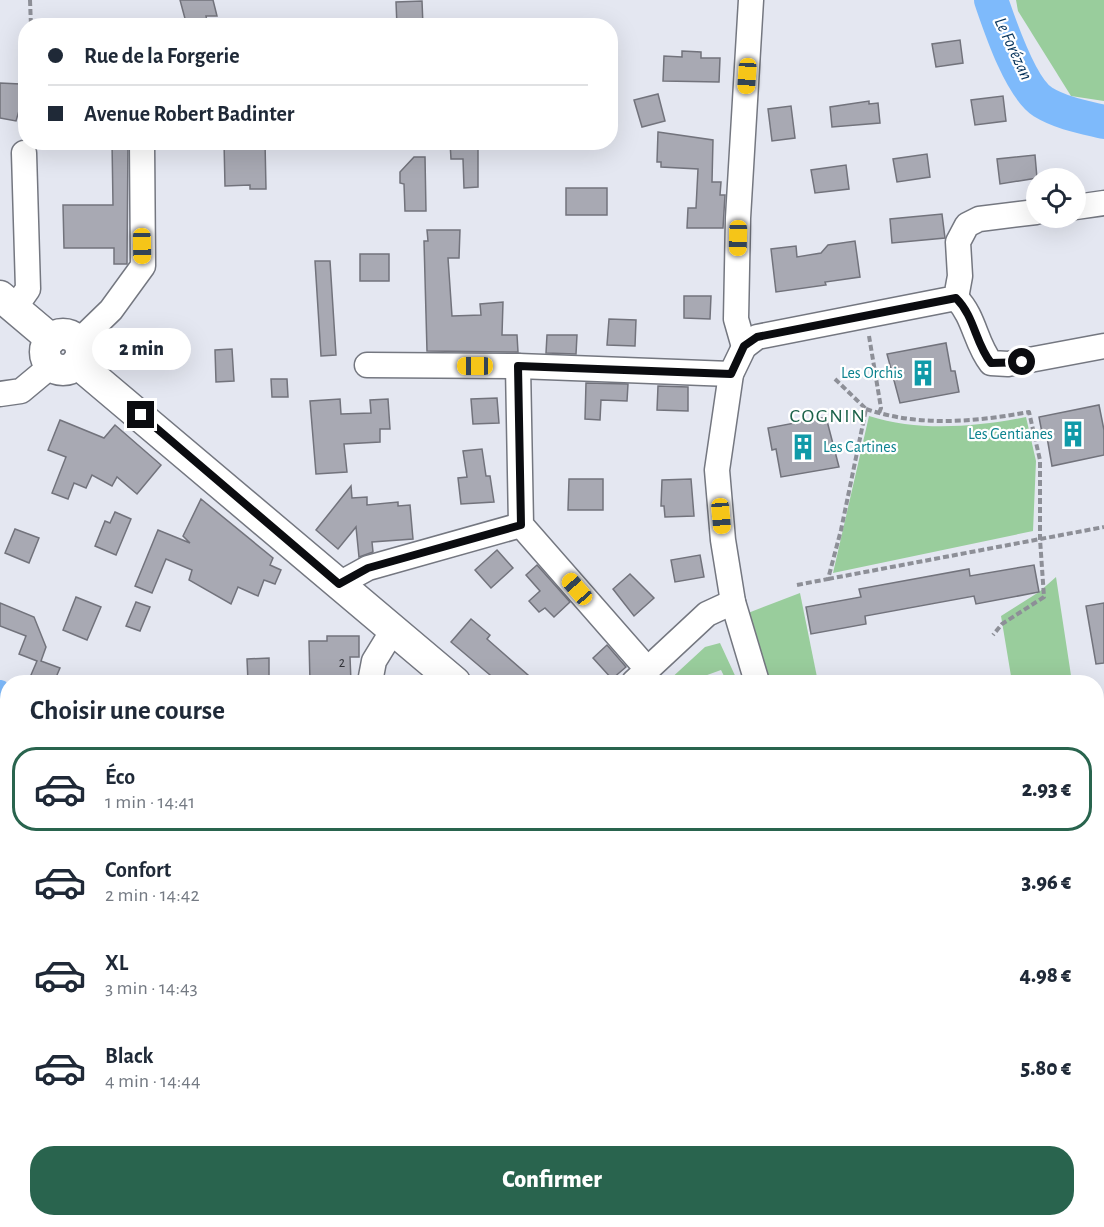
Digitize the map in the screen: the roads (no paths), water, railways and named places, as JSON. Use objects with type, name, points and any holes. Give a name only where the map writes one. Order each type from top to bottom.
[{"type":"main road","points":[[7,302],[447,675]]},
{"type":"street","points":[[744,346],[736,319],[751,0]]},
{"type":"street","points":[[0,394],[21,391],[111,310],[143,266],[142,150]]},
{"type":"street","points":[[7,302],[28,289],[24,153]]},
{"type":"street","points":[[1086,206],[1104,203]]},
{"type":"street","points":[[956,298],[960,276],[958,242],[967,225],[979,219],[1026,213]]},
{"type":"street","points":[[755,675],[733,602],[717,470],[731,374],[744,346],[757,337],[956,298]]},
{"type":"street","points":[[956,298],[968,310],[983,353],[991,363],[1008,364],[1104,346]]},
{"type":"street","points":[[367,365],[518,366],[731,374]]},
{"type":"street","points":[[518,366],[521,525],[640,675]]},
{"type":"street","points":[[339,584],[368,568],[521,525]]},
{"type":"street","points":[[642,675],[707,614],[733,602]]},
{"type":"street","points":[[371,675],[374,660],[393,630]]},
{"type":"waterway","name":"Le Forézan","points":[[991,0],[1019,70],[1035,94],[1043,102],[1057,109],[1104,122]]},
{"type":"place","name":"Les Orchis","points":[[923,373]]},
{"type":"place","name":"Les Gentianes","points":[[1073,434]]},
{"type":"place","name":"Les Cartines","points":[[803,447]]},
{"type":"district","name":"COGNIN","points":[[828,416]]}]
